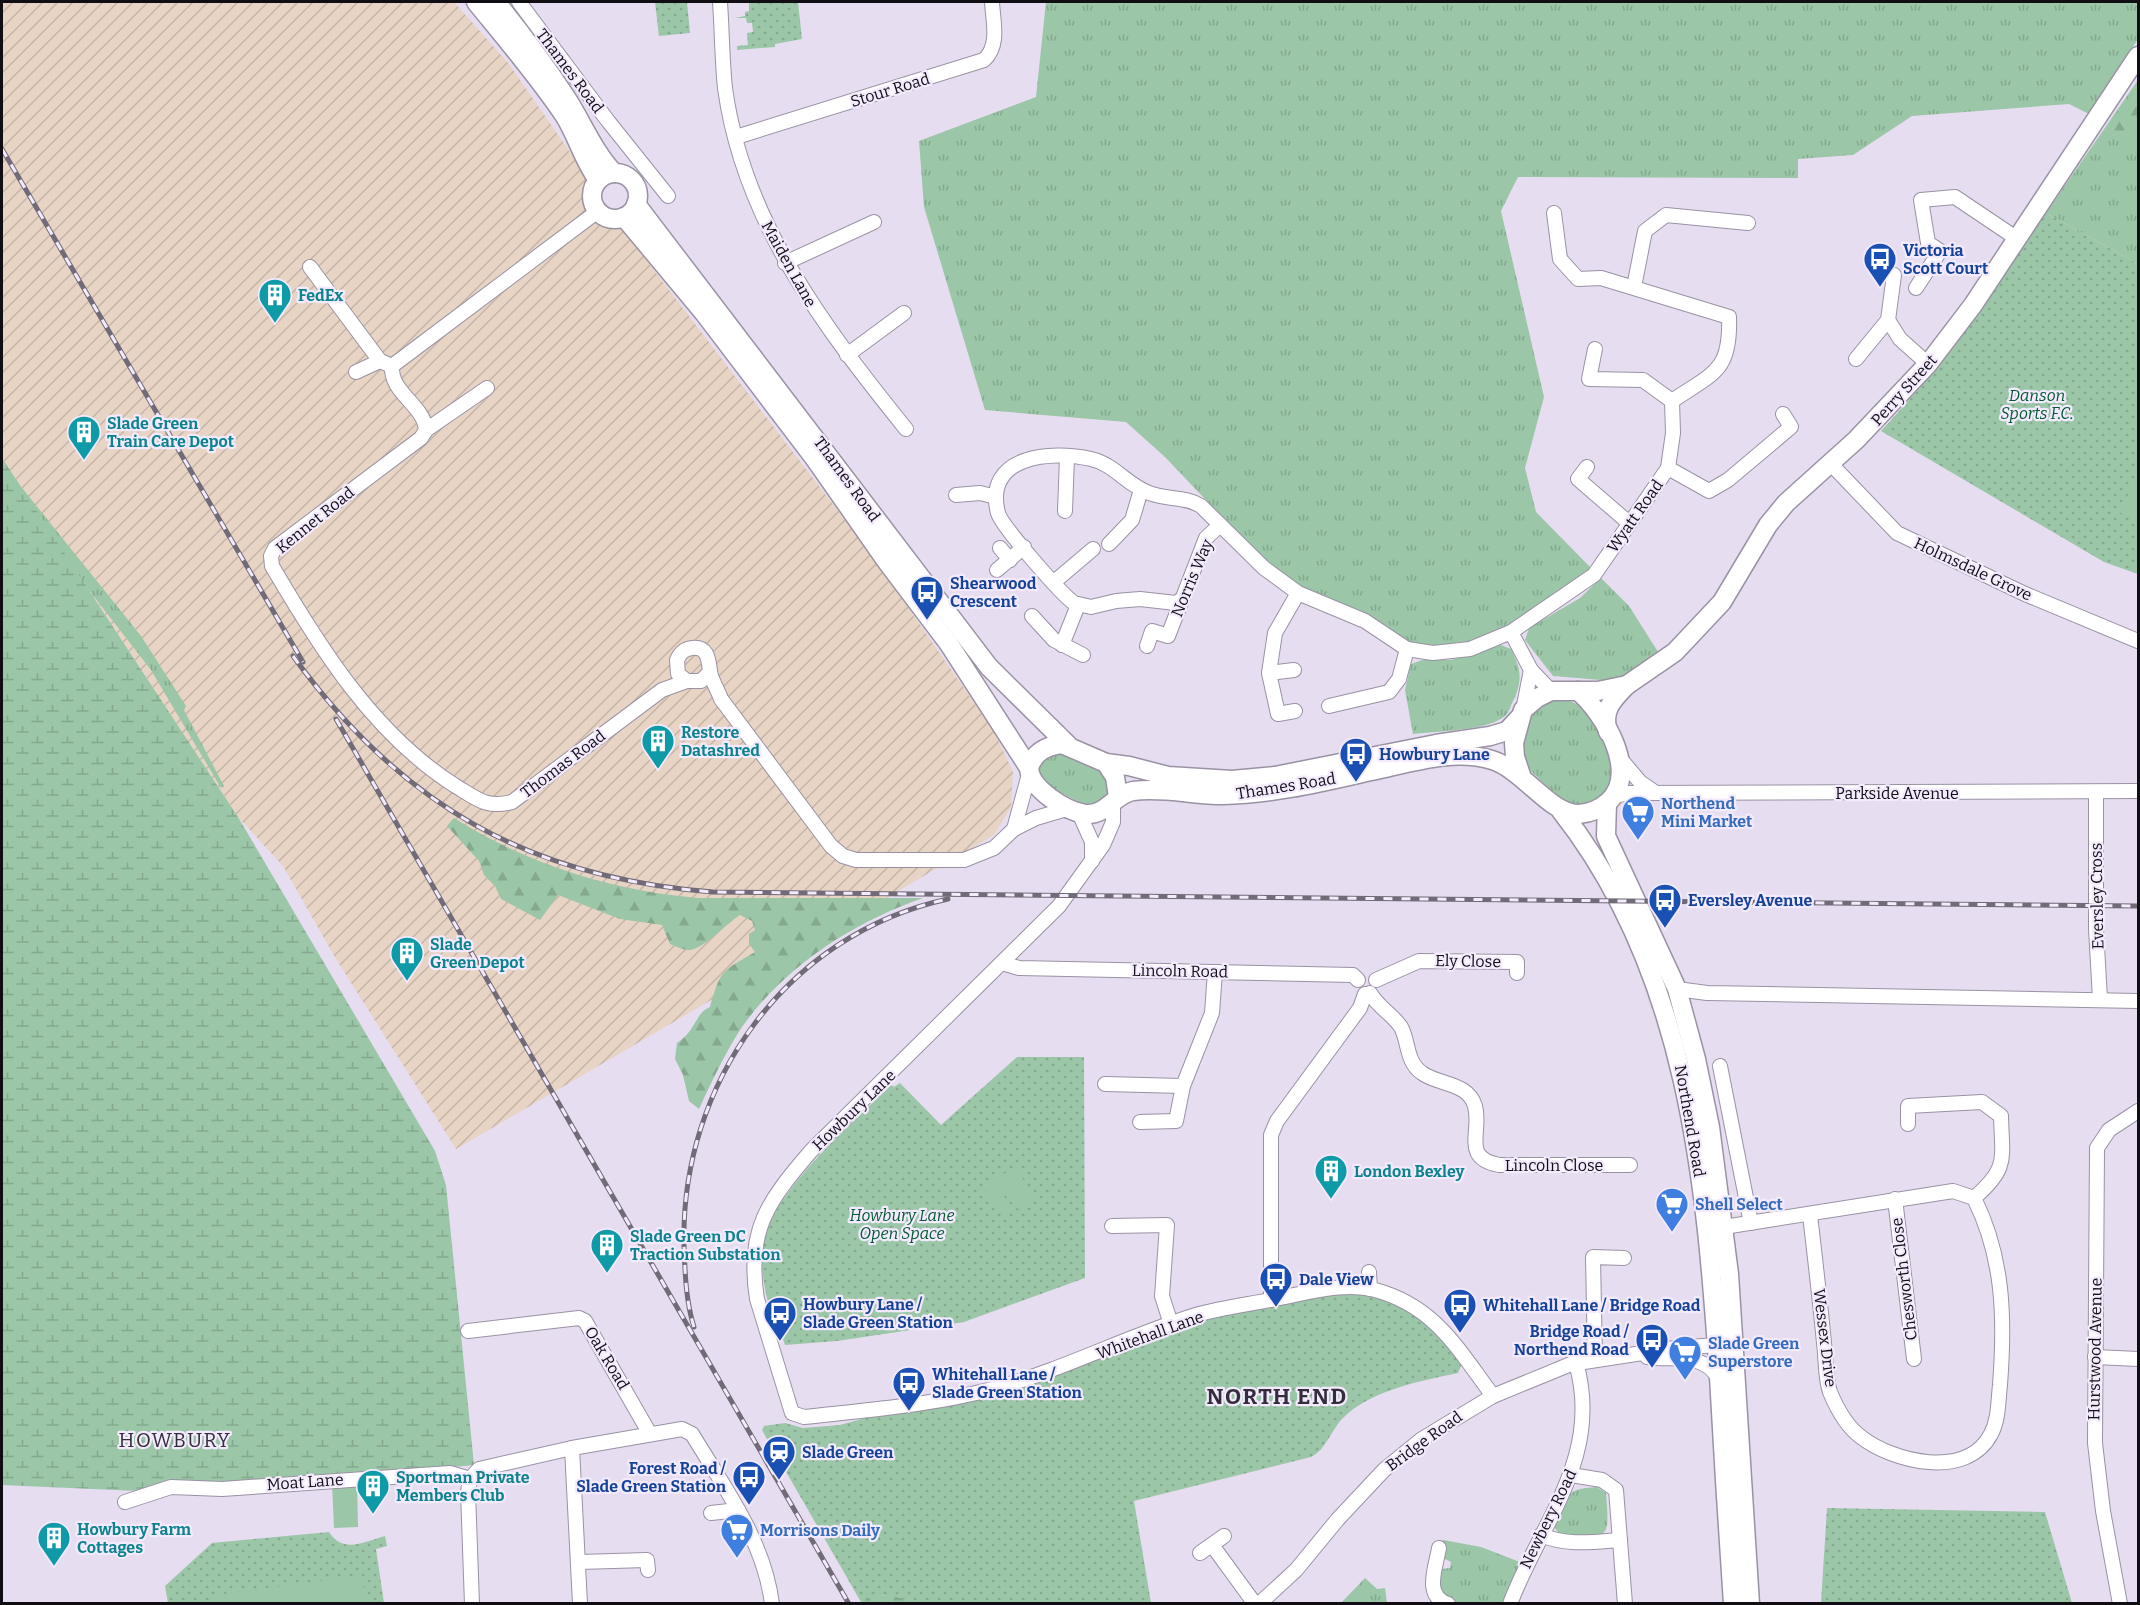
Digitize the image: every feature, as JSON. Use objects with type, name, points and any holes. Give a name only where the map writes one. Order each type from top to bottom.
[{"type":"main road","name":"Thames Road","points":[[476,2],[566,117],[590,169],[606,176],[628,177],[633,183],[638,195],[630,210]]},
{"type":"main road","name":"Thames Road","points":[[496,2],[545,64],[583,125],[601,159],[606,176]]},
{"type":"main road","name":"Perry Street","points":[[1610,737],[1606,724],[1606,712],[1614,699],[1627,685],[1675,652],[1705,623],[1733,584],[1768,525],[1802,487],[1880,417],[1928,364],[1973,305],[2139,56]]},
{"type":"main road","points":[[606,176],[592,189],[592,199],[598,212],[608,218],[630,210]]},
{"type":"main road","name":"Thames Road","points":[[630,210],[989,667],[1068,745],[1106,763],[1191,779],[1213,781],[1275,776],[1507,731],[1538,698],[1551,691]]},
{"type":"main road","name":"Thames Road","points":[[630,210],[704,313],[815,459],[887,562],[966,668],[1037,787],[1075,810],[1098,812],[1127,792],[1145,790],[1221,795],[1271,791],[1460,754],[1493,760],[1521,775],[1561,811]]},
{"type":"main road","name":"Perry Street","points":[[1578,691],[1607,690],[1627,685]]},
{"type":"main road","points":[[1551,691],[1578,691],[1591,705],[1610,737],[1618,756],[1620,771],[1611,799],[1594,812],[1561,811]]},
{"type":"main road","points":[[1521,775],[1515,757],[1514,743],[1522,714]]},
{"type":"main road","points":[[1029,771],[1034,756],[1046,747],[1068,745]]},
{"type":"main road","points":[[1106,763],[1114,777],[1116,800]]},
{"type":"main road","name":"Northend Road","points":[[1611,799],[1606,836],[1679,998],[1704,1093],[1724,1227],[1725,1348],[1719,1379],[1733,1604]]},
{"type":"main road","name":"Northend Road","points":[[1561,811],[1595,856],[1638,942],[1670,1025],[1700,1172],[1725,1348],[1750,1604]]},
{"type":"street","name":"Maiden Lane","points":[[720,2],[725,88],[736,137],[758,207],[785,263],[821,320],[846,355],[906,429]]},
{"type":"street","name":"Stour Road","points":[[736,137],[984,60],[992,53],[995,43],[992,2]]},
{"type":"street","name":"Thames Road","points":[[526,4],[608,121],[668,196]]},
{"type":"street","points":[[1916,288],[1940,251],[1928,243],[1921,200],[1955,197],[2016,238]]},
{"type":"street","points":[[356,372],[386,364],[598,212]]},
{"type":"street","points":[[1554,213],[1560,259],[1578,279],[1601,278],[1634,286],[1729,316],[1730,344],[1719,369],[1672,401],[1643,380],[1589,379],[1595,349]]},
{"type":"street","points":[[1634,286],[1645,231],[1666,215],[1748,223]]},
{"type":"street","points":[[785,263],[874,222]]},
{"type":"street","points":[[310,267],[386,364],[394,382],[425,421],[426,430]]},
{"type":"street","points":[[1856,359],[1887,320],[1894,275]]},
{"type":"street","points":[[846,355],[904,313]]},
{"type":"street","points":[[1887,320],[1900,339],[1928,364]]},
{"type":"street","name":"Kennet Road","points":[[312,631],[272,567],[271,556],[275,548],[421,438],[426,430],[487,388]]},
{"type":"street","name":"Wyatt Road","points":[[1407,649],[1433,653],[1481,646],[1511,632],[1594,575],[1668,468],[1673,433],[1672,401]]},
{"type":"street","points":[[1668,468],[1709,491],[1728,480],[1791,427],[1783,414]]},
{"type":"street","points":[[1182,598],[1176,603],[1125,599],[1091,607],[1078,605],[1066,597],[1000,520],[996,496],[1003,477],[1017,463],[1036,456],[1097,460],[1142,490],[1157,496],[1192,500],[1264,568],[1298,593],[1365,621],[1407,649],[1399,679],[1389,692],[1329,706]]},
{"type":"street","points":[[1065,511],[1067,457]]},
{"type":"street","name":"Holmsdale Grove","points":[[1830,463],[1897,533],[2025,594],[2139,641]]},
{"type":"street","points":[[1587,468],[1578,478],[1629,523]]},
{"type":"street","points":[[1109,544],[1132,520],[1142,490]]},
{"type":"street","points":[[956,495],[980,493],[996,496]]},
{"type":"street","name":"Norris Way","points":[[1147,646],[1152,631],[1168,636],[1206,538],[1220,525]]},
{"type":"street","points":[[1000,548],[1010,560]]},
{"type":"street","points":[[997,570],[1024,548]]},
{"type":"street","points":[[1054,582],[1093,549]]},
{"type":"street","points":[[1295,711],[1278,714],[1269,673],[1275,633],[1298,593]]},
{"type":"street","points":[[1062,645],[1078,605]]},
{"type":"street","points":[[1032,616],[1054,640],[1083,655]]},
{"type":"street","name":"Thomas Road","points":[[312,631],[348,682],[412,756],[481,802],[497,806],[512,802],[662,690],[692,682],[710,672]]},
{"type":"street","points":[[1511,632],[1531,670],[1551,691]]},
{"type":"street","name":"Thomas Road","points":[[662,690],[684,651],[697,648],[710,659],[710,672],[721,699],[831,846],[843,855],[856,860],[964,860],[994,848],[1014,829],[1047,812],[1075,810]]},
{"type":"street","name":"Thomas Road","points":[[676,666],[678,674],[721,699]]},
{"type":"street","points":[[1269,673],[1294,670]]},
{"type":"street","points":[[1522,714],[1531,670]]},
{"type":"street","points":[[1618,756],[1640,782],[1656,793]]},
{"type":"street","points":[[1014,829],[1029,771]]},
{"type":"street","name":"Parkside Avenue","points":[[1611,799],[1656,793],[2139,791]]},
{"type":"street","name":"Eversley Cross","points":[[2097,792],[2096,917],[2100,999]]},
{"type":"street","name":"Howbury Lane","points":[[792,1413],[757,1299],[753,1250],[759,1226],[786,1180],[811,1151],[1059,906],[1103,845],[1113,822],[1116,800]]},
{"type":"street","points":[[1075,810],[1092,842],[1092,861]]},
{"type":"street","name":"Ely Close","points":[[1370,989],[1419,961],[1517,962],[1517,973]]},
{"type":"street","name":"Lincoln Road","points":[[1002,963],[1019,968],[1353,975],[1358,980],[1358,988],[1370,989]]},
{"type":"street","points":[[1140,1122],[1176,1121],[1183,1086],[1212,1013],[1215,972]]},
{"type":"street","points":[[1271,1300],[1271,1136],[1277,1121],[1360,1008],[1370,989]]},
{"type":"street","name":"Lincoln Close","points":[[1370,989],[1376,1004],[1400,1026],[1409,1055],[1422,1073],[1457,1087],[1473,1100],[1476,1109],[1475,1151],[1483,1160],[1499,1165],[1630,1165]]},
{"type":"street","points":[[1679,998],[1707,993],[2139,1001]]},
{"type":"street","points":[[1720,1066],[1751,1223]]},
{"type":"street","points":[[1105,1084],[1183,1086]]},
{"type":"street","points":[[1724,1227],[1953,1191],[1974,1198],[1995,1180],[2002,1164],[2001,1116],[1982,1102],[1908,1106],[1908,1124]]},
{"type":"street","name":"Hurstwood Avenue","points":[[2120,1604],[2103,1511],[2095,1443],[2097,1148],[2109,1130],[2139,1111]]},
{"type":"street","name":"Wessex Drive","points":[[1810,1215],[1829,1390],[1845,1422],[1860,1437],[1892,1455],[1914,1460],[1955,1460],[1971,1455],[1991,1434],[1997,1418],[2003,1344],[2001,1297],[1994,1249],[1988,1226],[1974,1198]]},
{"type":"street","name":"Chesworth Close","points":[[1895,1199],[1914,1359]]},
{"type":"street","points":[[1112,1226],[1167,1225],[1162,1296],[1171,1324]]},
{"type":"street","points":[[1595,1360],[1593,1257],[1624,1258]]},
{"type":"street","points":[[1369,1272],[1370,1289]]},
{"type":"street","name":"Whitehall Lane","points":[[792,1413],[804,1417],[848,1412],[985,1391],[1088,1358],[1198,1315],[1317,1290],[1370,1289],[1401,1299],[1433,1319],[1463,1354],[1493,1395]]},
{"type":"street","name":"Oak Road","points":[[468,1331],[579,1318],[585,1321],[650,1434]]},
{"type":"street","name":"Bridge Road","points":[[1257,1604],[1296,1570],[1338,1519],[1384,1470],[1422,1439],[1493,1395],[1552,1370],[1576,1363],[1636,1356],[1675,1348],[1725,1348]]},
{"type":"street","name":"Bridge Road","points":[[1636,1356],[1698,1360],[1712,1366],[1719,1379]]},
{"type":"street","points":[[2095,1356],[2139,1359]]},
{"type":"street","name":"Newbery Road","points":[[1510,1604],[1571,1475],[1584,1417],[1582,1385],[1576,1363]]},
{"type":"street","points":[[472,1604],[468,1492],[470,1479],[484,1466],[682,1429],[693,1434],[738,1510],[764,1561],[772,1604]]},
{"type":"street","points":[[572,1448],[580,1604]]},
{"type":"street","name":"Moat Lane","points":[[125,1502],[171,1487],[222,1489],[432,1473],[450,1473],[470,1479]]},
{"type":"street","points":[[1571,1475],[1602,1480],[1616,1490],[1625,1604]]},
{"type":"street","points":[[711,1513],[738,1510]]},
{"type":"street","points":[[1541,1535],[1555,1541],[1572,1543],[1620,1540]]},
{"type":"street","points":[[1200,1553],[1224,1536]]},
{"type":"street","points":[[1212,1545],[1257,1604]]},
{"type":"street","points":[[1439,1548],[1433,1590],[1438,1599],[1448,1604]]},
{"type":"street","points":[[579,1562],[648,1560]]},
{"type":"shaded area","points":[[2,2],[454,2],[509,64],[633,243],[871,554],[995,733],[1013,772],[1011,807],[994,835],[456,1149],[336,959],[283,866],[238,817],[2,458]]},
{"type":"green space","points":[[655,2],[687,2],[690,33],[659,36]]},
{"type":"green space","points":[[749,2],[798,2],[802,39],[775,44],[775,47],[737,50],[737,46],[748,45],[747,33],[753,32],[752,23],[747,23],[746,18],[735,18],[745,16],[745,12],[749,11]]},
{"type":"green space","points":[[1046,2],[2138,2],[2138,39],[2089,114],[2069,104],[1912,116],[1853,155],[1798,159],[1798,178],[1518,177],[1501,211],[1544,397],[1525,468],[1536,512],[1591,568],[1511,627],[1464,645],[1434,648],[1403,643],[1343,604],[1304,588],[1264,561],[1165,457],[1126,422],[985,410],[924,207],[919,141],[1036,97]]},
{"type":"green space","points":[[2138,80],[2138,264],[2046,213]]},
{"type":"green space","points":[[2138,86],[2138,129],[2118,136],[2108,125]]},
{"type":"green space","name":"Danson Sports F.C.","points":[[2046,213],[2138,264],[2138,574],[2104,562],[1881,431],[1926,380],[1968,326]]},
{"type":"green space","points":[[2,458],[238,817],[435,1151],[446,1185],[474,1465],[392,1473],[320,1475],[287,1481],[227,1485],[189,1480],[138,1491],[2,1485]]},
{"type":"green space","points":[[2,463],[141,636],[186,706],[184,710],[224,786],[221,788],[151,670],[60,553]]},
{"type":"green space","points":[[2138,475],[2138,522],[2119,512]]},
{"type":"green space","points":[[1601,578],[1629,606],[1660,655],[1613,681],[1553,676],[1525,640],[1529,628],[1580,598]]},
{"type":"green space","points":[[1501,645],[1511,649],[1517,661],[1519,673],[1519,684],[1507,714],[1500,720],[1477,727],[1413,734],[1405,690],[1411,664],[1422,660],[1451,660]]},
{"type":"green space","points":[[1550,700],[1577,704],[1583,709],[1602,739],[1611,762],[1613,779],[1601,799],[1578,807],[1559,799],[1523,763],[1522,742],[1525,727],[1534,713]]},
{"type":"green space","points":[[1053,753],[1084,762],[1104,775],[1109,780],[1108,791],[1104,799],[1097,804],[1085,805],[1045,785],[1036,770],[1039,762]]},
{"type":"green space","points":[[454,818],[511,849],[541,862],[602,882],[634,889],[698,898],[923,898],[847,933],[779,984],[742,1027],[724,1057],[699,1109],[689,1101],[683,1075],[675,1059],[677,1043],[688,1033],[701,1013],[710,1007],[717,985],[724,973],[755,952],[749,944],[749,934],[755,930],[752,921],[740,915],[700,946],[688,950],[670,944],[662,925],[620,919],[558,895],[540,920],[501,899],[495,886],[484,875],[479,861],[447,826]]},
{"type":"green space","name":"Howbury Lane Open Space","points":[[1017,1057],[1084,1057],[1085,1278],[964,1322],[837,1341],[785,1345],[780,1330],[776,1330],[767,1297],[762,1252],[771,1220],[799,1178],[891,1085],[894,1087],[900,1083],[941,1125]]},
{"type":"green space","points":[[1015,1167],[1035,1197],[1016,1209],[996,1179]]},
{"type":"green space","points":[[992,1178],[1014,1211],[1004,1218],[982,1185]]},
{"type":"green space","points":[[1348,1290],[1382,1297],[1428,1321],[1462,1364],[1458,1373],[1397,1388],[1354,1408],[1339,1423],[1321,1450],[1311,1457],[1134,1501],[1151,1603],[915,1604],[902,1598],[888,1596],[875,1597],[861,1602],[762,1430],[764,1426],[785,1423],[803,1428],[840,1425],[891,1411],[1033,1382],[1155,1338],[1176,1328],[1227,1313],[1265,1306],[1268,1309],[1275,1304]]},
{"type":"green space","points":[[357,1482],[358,1527],[334,1528],[332,1483]]},
{"type":"green space","points":[[1597,1487],[1606,1493],[1606,1529],[1597,1536],[1561,1536],[1554,1527],[1568,1496],[1577,1490]]},
{"type":"green space","points":[[1827,1508],[2045,1512],[2072,1603],[1821,1603]]},
{"type":"green space","points":[[329,1532],[335,1539],[347,1545],[385,1536],[387,1546],[376,1549],[384,1603],[168,1603],[165,1586],[212,1543]]},
{"type":"green space","points":[[1443,1540],[1481,1547],[1520,1562],[1504,1603],[1460,1603],[1446,1600],[1436,1585],[1441,1569],[1450,1568],[1451,1562],[1443,1558]]},
{"type":"green space","points":[[362,1575],[366,1603],[216,1603],[215,1595]]},
{"type":"green space","points":[[1365,1578],[1377,1589],[1385,1588],[1387,1603],[1341,1603]]},
{"type":"green space","points":[[871,1596],[900,1596],[915,1603],[862,1604],[861,1602]]},
{"type":"railway","points":[[2,149],[303,662]]},
{"type":"railway","points":[[293,656],[335,708],[378,754],[425,792],[475,825],[528,850],[585,870],[647,884],[713,892],[2138,906]]},
{"type":"railway","points":[[336,719],[849,1604]]},
{"type":"railway","points":[[694,1327],[688,1298],[684,1246],[688,1186],[701,1128],[723,1074],[754,1025],[792,981],[838,945],[890,917],[948,899]]},
{"type":"place","name":"Victoria Scott Court","points":[[1880,288]]},
{"type":"place","name":"FedEx","points":[[275,324]]},
{"type":"place","name":"Slade Green Train Care Depot","points":[[84,461]]},
{"type":"place","name":"Shearwood Crescent","points":[[927,621]]},
{"type":"place","name":"Restore Datashred","points":[[658,770]]},
{"type":"place","name":"Howbury Lane","points":[[1356,783]]},
{"type":"place","name":"Northend Mini Market","points":[[1638,841]]},
{"type":"place","name":"Eversley Avenue","points":[[1665,929]]},
{"type":"place","name":"Slade Green Depot","points":[[407,982]]},
{"type":"place","name":"London Bexley","points":[[1331,1200]]},
{"type":"place","name":"Shell Select","points":[[1672,1233]]},
{"type":"place","name":"Slade Green DC Traction Substation","points":[[607,1274]]},
{"type":"place","name":"Dale View","points":[[1276,1308]]},
{"type":"place","name":"Whitehall Lane / Bridge Road","points":[[1460,1334]]},
{"type":"place","name":"Howbury Lane / Slade Green Station","points":[[780,1342]]},
{"type":"place","name":"Bridge Road / Northend Road","points":[[1652,1369]]},
{"type":"place","name":"Slade Green Superstore","points":[[1685,1381]]},
{"type":"place","name":"Whitehall Lane / Slade Green Station","points":[[909,1412]]},
{"type":"place","name":"Slade Green","points":[[779,1481]]},
{"type":"place","name":"Forest Road / Slade Green Station","points":[[749,1506]]},
{"type":"place","name":"Sportman Private Members Club","points":[[373,1515]]},
{"type":"place","name":"Morrisons Daily","points":[[737,1559]]},
{"type":"place","name":"Howbury Farm Cottages","points":[[54,1567]]},
{"type":"district","name":"NORTH END","points":[[1277,1396]]},
{"type":"district","name":"HOWBURY","points":[[175,1440]]}]
